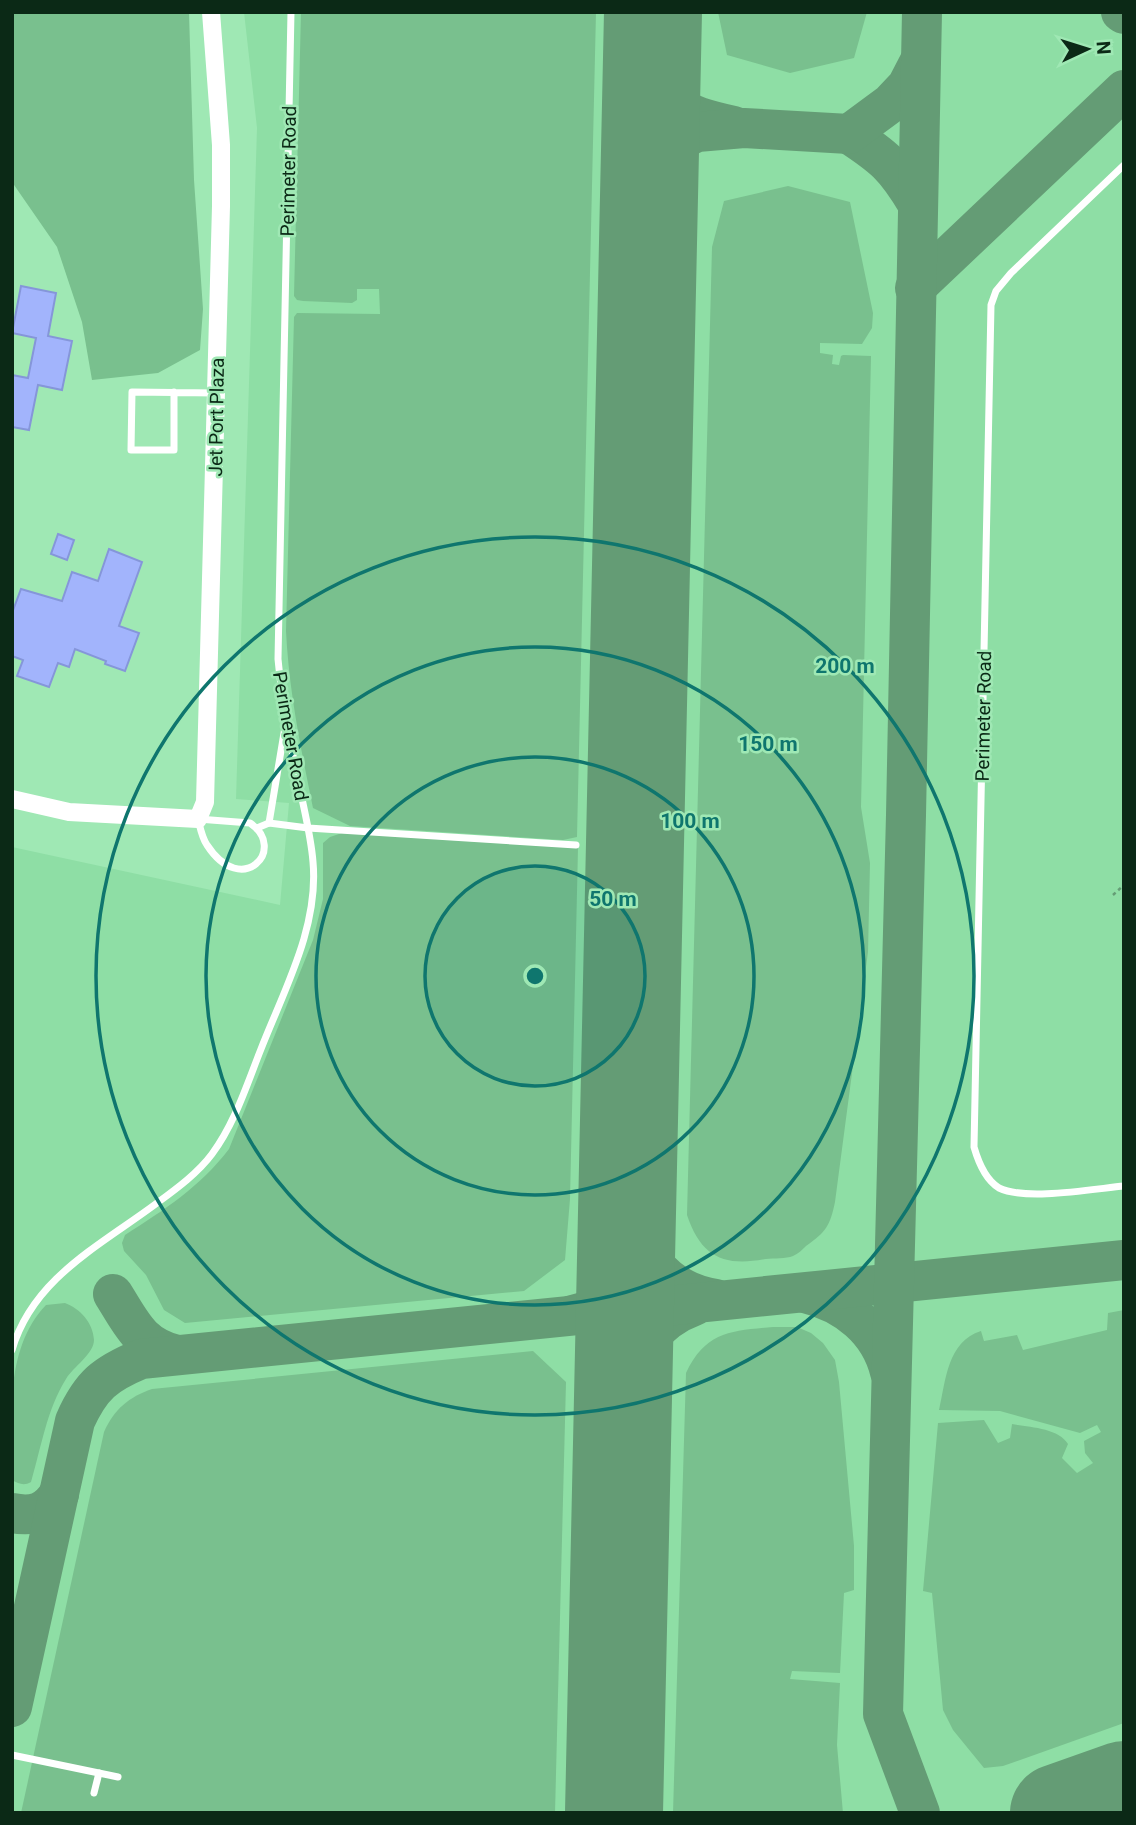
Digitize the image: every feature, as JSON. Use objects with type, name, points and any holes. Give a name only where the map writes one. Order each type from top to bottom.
[{"type":"street","name":"Jet Port Plaza","points":[[198,819],[207,789],[221,145],[211,12]]},
{"type":"street","points":[[12,799],[69,812],[198,819]]},
{"type":"lane","name":"Perimeter Road","points":[[12,1350],[35,1301],[52,1282],[96,1244],[158,1203],[211,1156],[226,1132],[288,980],[308,923],[314,891],[313,862],[286,720],[278,659],[277,625],[291,12]]},
{"type":"lane","name":"Perimeter Road","points":[[1124,165],[1011,273],[996,291],[991,305],[974,1147],[978,1161],[989,1178],[998,1187],[1017,1193],[1124,1186]]},
{"type":"lane","points":[[174,392],[174,450],[131,450],[132,392],[174,392],[217,393]]},
{"type":"lane","points":[[269,823],[286,720]]},
{"type":"lane","points":[[198,819],[242,821],[257,828],[264,842],[261,858],[249,869],[226,866],[206,844],[198,819]]},
{"type":"lane","points":[[257,828],[269,823],[308,828],[576,845]]},
{"type":"lane","points":[[12,1755],[118,1777]]},
{"type":"lane","points":[[94,1793],[99,1773]]},
{"type":"path","points":[[1113,895],[1124,885]]},
{"type":"shaded area","points":[[12,12],[189,12],[194,180],[203,309],[200,350],[158,373],[92,380],[82,322],[57,247],[12,182]]},
{"type":"shaded area","points":[[244,12],[1124,12],[1124,1813],[12,1813],[12,847],[280,905],[289,803],[236,799],[257,128]]},
{"type":"shaded area","points":[[301,12],[596,12],[577,837],[563,840],[350,826],[313,808],[293,698],[286,631],[294,317],[297,313],[380,314],[379,289],[357,289],[357,300],[352,303],[303,301],[294,296]]},
{"type":"shaded area","points":[[718,12],[867,12],[854,58],[790,73],[727,55]]},
{"type":"shaded area","points":[[788,186],[850,202],[873,313],[872,328],[862,344],[820,343],[820,353],[833,355],[832,364],[839,365],[843,355],[871,356],[861,807],[870,863],[868,952],[835,1202],[829,1223],[818,1237],[793,1256],[738,1261],[726,1260],[707,1249],[699,1241],[687,1215],[712,247],[724,201]]},
{"type":"shaded area","points":[[342,833],[578,848],[570,1199],[565,1260],[524,1291],[185,1323],[164,1310],[146,1275],[124,1251],[122,1243],[125,1235],[194,1186],[229,1149],[313,940],[323,899],[323,843]]},
{"type":"shaded area","points":[[65,1303],[81,1313],[88,1322],[93,1333],[93,1345],[59,1391],[49,1416],[31,1482],[19,1483],[12,1480],[11,1411],[16,1365],[32,1323],[46,1305]]},
{"type":"shaded area","points":[[1124,1310],[1124,1723],[1003,1766],[984,1768],[953,1730],[943,1710],[932,1593],[923,1591],[938,1423],[984,1420],[998,1443],[1010,1438],[1012,1424],[1051,1431],[1068,1444],[1062,1458],[1077,1473],[1093,1463],[1085,1453],[1084,1441],[1101,1432],[1097,1425],[1080,1433],[1000,1411],[939,1410],[946,1375],[961,1344],[981,1331],[984,1341],[1017,1335],[1023,1350],[1107,1330],[1108,1313]]},
{"type":"shaded area","points":[[797,1327],[811,1333],[823,1343],[835,1360],[839,1382],[854,1546],[854,1590],[844,1593],[840,1673],[792,1671],[790,1679],[840,1683],[837,1745],[843,1813],[673,1813],[686,1373],[694,1359],[711,1341],[732,1332]]},
{"type":"shaded area","points":[[533,1351],[566,1382],[555,1813],[21,1813],[104,1432],[123,1405],[152,1389]]},
{"type":"building","points":[[21,286],[56,293],[48,336],[72,341],[62,390],[38,385],[29,430],[12,427],[12,375],[28,378],[36,338],[12,333]]},
{"type":"building","points":[[58,534],[74,540],[67,560],[51,554]]},
{"type":"building","points":[[109,549],[142,562],[119,626],[139,633],[125,671],[75,649],[69,667],[58,663],[49,687],[17,676],[23,660],[12,656],[12,613],[21,589],[62,601],[72,572],[98,581]]},
{"type":"taxiway","points":[[920,1813],[883,1714],[906,815],[922,12]]},
{"type":"taxiway","points":[[652,50],[663,84],[678,105],[700,117],[734,126]]},
{"type":"taxiway","points":[[650,190],[659,160],[674,143],[697,132],[744,128],[849,134],[891,103],[907,86],[921,59]]},
{"type":"taxiway","points":[[915,288],[1124,90]]},
{"type":"taxiway","points":[[849,134],[888,163],[917,203]]},
{"type":"taxiway","points":[[628,1196],[638,1233],[654,1264],[679,1286],[716,1299]]},
{"type":"taxiway","points":[[573,1315],[596,1306],[612,1289],[621,1268],[626,1244]]},
{"type":"taxiway","points":[[12,1707],[75,1421],[87,1398],[100,1382],[141,1359],[1124,1260]]},
{"type":"taxiway","points":[[805,1293],[834,1304],[859,1320],[878,1343],[890,1372]]},
{"type":"taxiway","points":[[113,1294],[146,1340],[177,1355]]},
{"type":"taxiway","points":[[623,1391],[640,1351],[657,1329],[667,1320],[694,1306]]},
{"type":"taxiway","points":[[12,1513],[39,1512],[50,1506],[59,1494]]},
{"type":"runway","points":[[614,1813],[653,12]]},
{"type":"runway","points":[[1059,1813],[1124,1790]]}]
